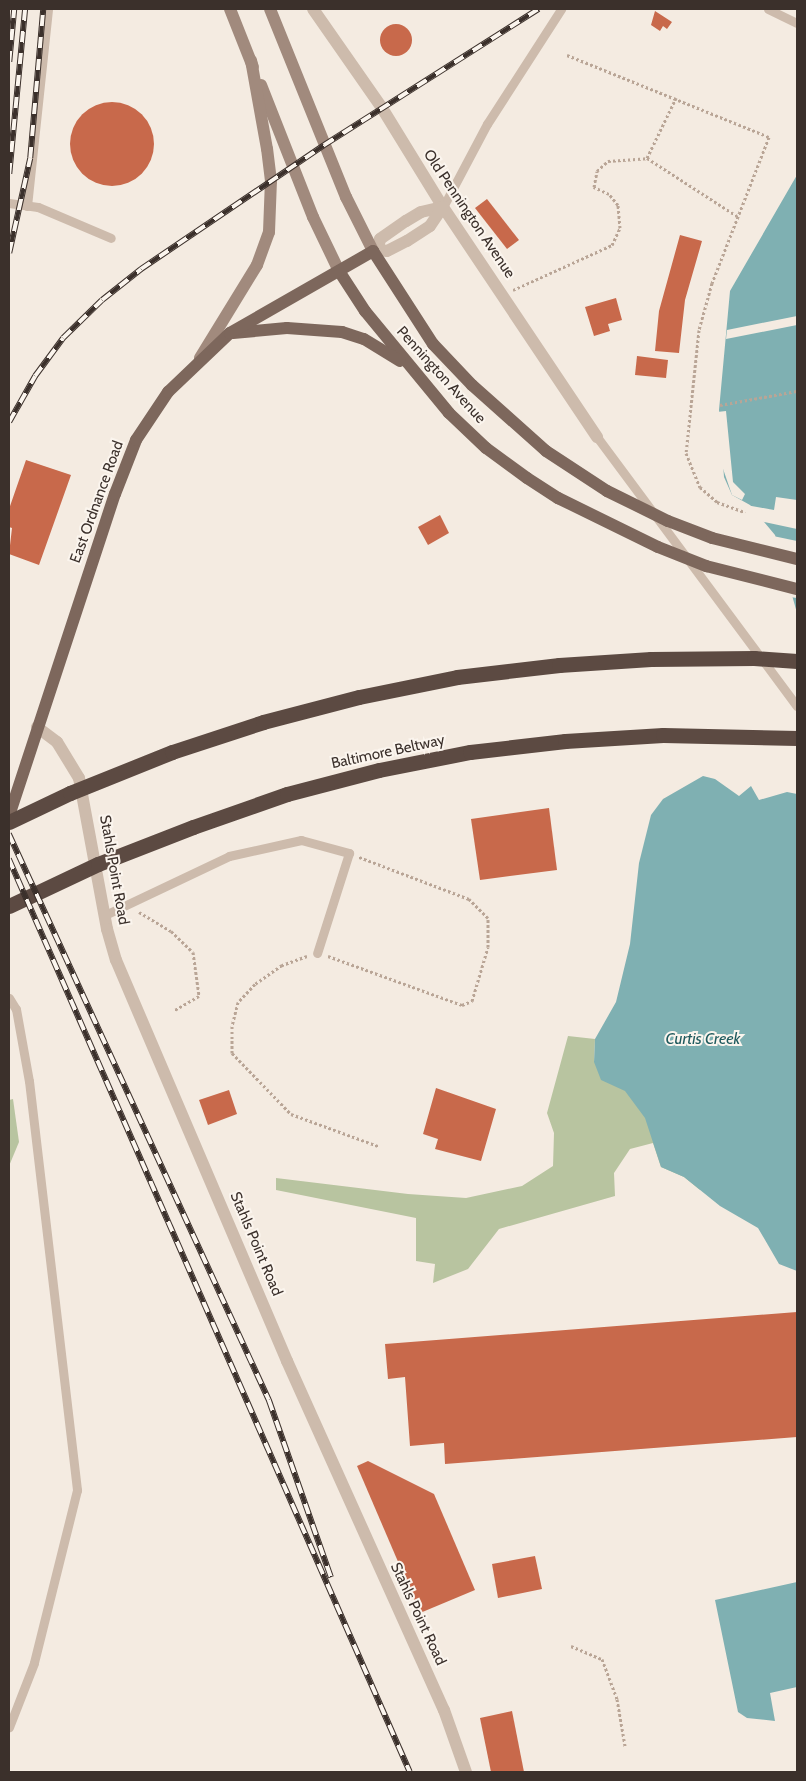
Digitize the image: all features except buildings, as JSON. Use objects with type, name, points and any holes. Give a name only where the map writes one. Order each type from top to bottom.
[{"type":"highway","points":[[9,822],[70,793],[172,752],[263,722],[369,695],[456,677],[558,665],[651,659],[754,658],[797,661]]},
{"type":"highway","name":"Baltimore Beltway","points":[[9,906],[98,864],[193,827],[287,794],[379,770],[470,752],[565,741],[663,735],[797,738]]},
{"type":"main road","name":"Pennington Avenue","points":[[230,9],[313,217],[339,271],[407,365],[449,413],[486,448],[558,498],[706,566],[797,589]]},
{"type":"main road","name":"Pennington Avenue","points":[[270,9],[342,188],[376,250],[433,344],[472,386],[546,451],[607,491],[668,520],[712,538],[797,559]]},
{"type":"main road","points":[[198,362],[257,265],[268,232],[270,181],[268,149],[251,60]]},
{"type":"main road","name":"East Ordnance Road","points":[[9,816],[37,727],[136,440],[168,392],[230,333],[376,250]]},
{"type":"main road","points":[[230,333],[287,328],[342,332],[364,339],[407,365]]},
{"type":"street","name":"Old Pennington Avenue","points":[[313,9],[382,108],[443,207],[505,296],[597,438]]},
{"type":"street","name":"East Ordnance Road","points":[[443,207],[430,226],[407,242],[387,251],[376,250],[380,239],[406,220],[421,212],[443,207]]},
{"type":"street","name":"Stahls Point Road","points":[[37,727],[62,749],[79,778],[105,915],[116,960],[287,1360],[444,1710],[466,1772]]},
{"type":"lane","points":[[28,206],[48,9]]},
{"type":"lane","points":[[443,207],[486,124],[561,9]]},
{"type":"lane","points":[[768,9],[795,22],[797,12]]},
{"type":"lane","points":[[9,203],[58,214],[112,238]]},
{"type":"lane","points":[[597,438],[797,706]]},
{"type":"lane","points":[[105,915],[229,856],[300,840],[349,853],[317,953]]},
{"type":"lane","points":[[9,998],[16,1008],[29,1081],[77,1490],[34,1663],[9,1728]]},
{"type":"path","points":[[567,55],[769,137],[737,217],[699,330],[686,453],[700,487],[717,502],[745,512]]},
{"type":"path","points":[[647,158],[676,98]]},
{"type":"path","points":[[505,296],[520,285],[612,245],[620,228],[618,205],[609,194],[594,187],[597,171],[608,161],[647,158],[737,217]]},
{"type":"path","points":[[720,405],[797,392]]},
{"type":"path","points":[[349,853],[469,900],[488,918],[488,947],[472,1001],[462,1005],[317,953],[282,965],[255,984],[238,1002],[232,1026],[232,1053],[290,1114],[378,1146]]},
{"type":"path","points":[[125,906],[150,916],[193,952],[199,996],[175,1010]]},
{"type":"path","points":[[570,1646],[602,1660],[617,1699],[625,1746]]},
{"type":"green space","points":[[568,1036],[595,1039],[594,1062],[661,1049],[700,1190],[684,1177],[661,1167],[653,1143],[630,1149],[614,1173],[615,1196],[499,1229],[468,1269],[433,1283],[435,1264],[416,1261],[416,1218],[276,1190],[276,1178],[408,1194],[466,1198],[522,1186],[553,1166],[554,1133],[547,1113]]},
{"type":"green space","points":[[13,1099],[19,1142],[9,1166],[9,1100]]},
{"type":"water","points":[[797,175],[797,613],[775,535],[750,505],[732,495],[724,477],[719,410],[730,291]]},
{"type":"water","name":"Curtis Creek","points":[[703,776],[715,779],[739,796],[751,786],[759,800],[787,792],[797,794],[797,1271],[779,1264],[758,1228],[720,1206],[684,1177],[661,1167],[645,1118],[625,1091],[601,1080],[594,1062],[595,1039],[616,1002],[630,944],[639,863],[651,815],[663,799]]},
{"type":"water","points":[[797,1582],[797,1687],[770,1693],[775,1721],[747,1718],[738,1712],[715,1600]]},
{"type":"pier","points":[[797,316],[797,325],[726,339],[727,330]]},
{"type":"pier","points":[[726,411],[733,482],[745,494],[742,500],[732,495],[720,460],[717,412]]},
{"type":"pier","points":[[776,497],[797,500],[797,529],[760,521],[746,505],[774,510]]},
{"type":"pier","points":[[773,536],[797,541],[797,598],[790,597]]},
{"type":"railway","points":[[9,62],[14,9]]},
{"type":"railway","points":[[9,174],[25,9]]},
{"type":"railway","points":[[9,253],[30,158],[43,9]]},
{"type":"railway","points":[[9,422],[35,376],[63,338],[102,300],[141,269],[324,145],[538,9]]},
{"type":"railway","points":[[9,834],[269,1400],[331,1577]]},
{"type":"railway","points":[[9,859],[410,1772]]}]
